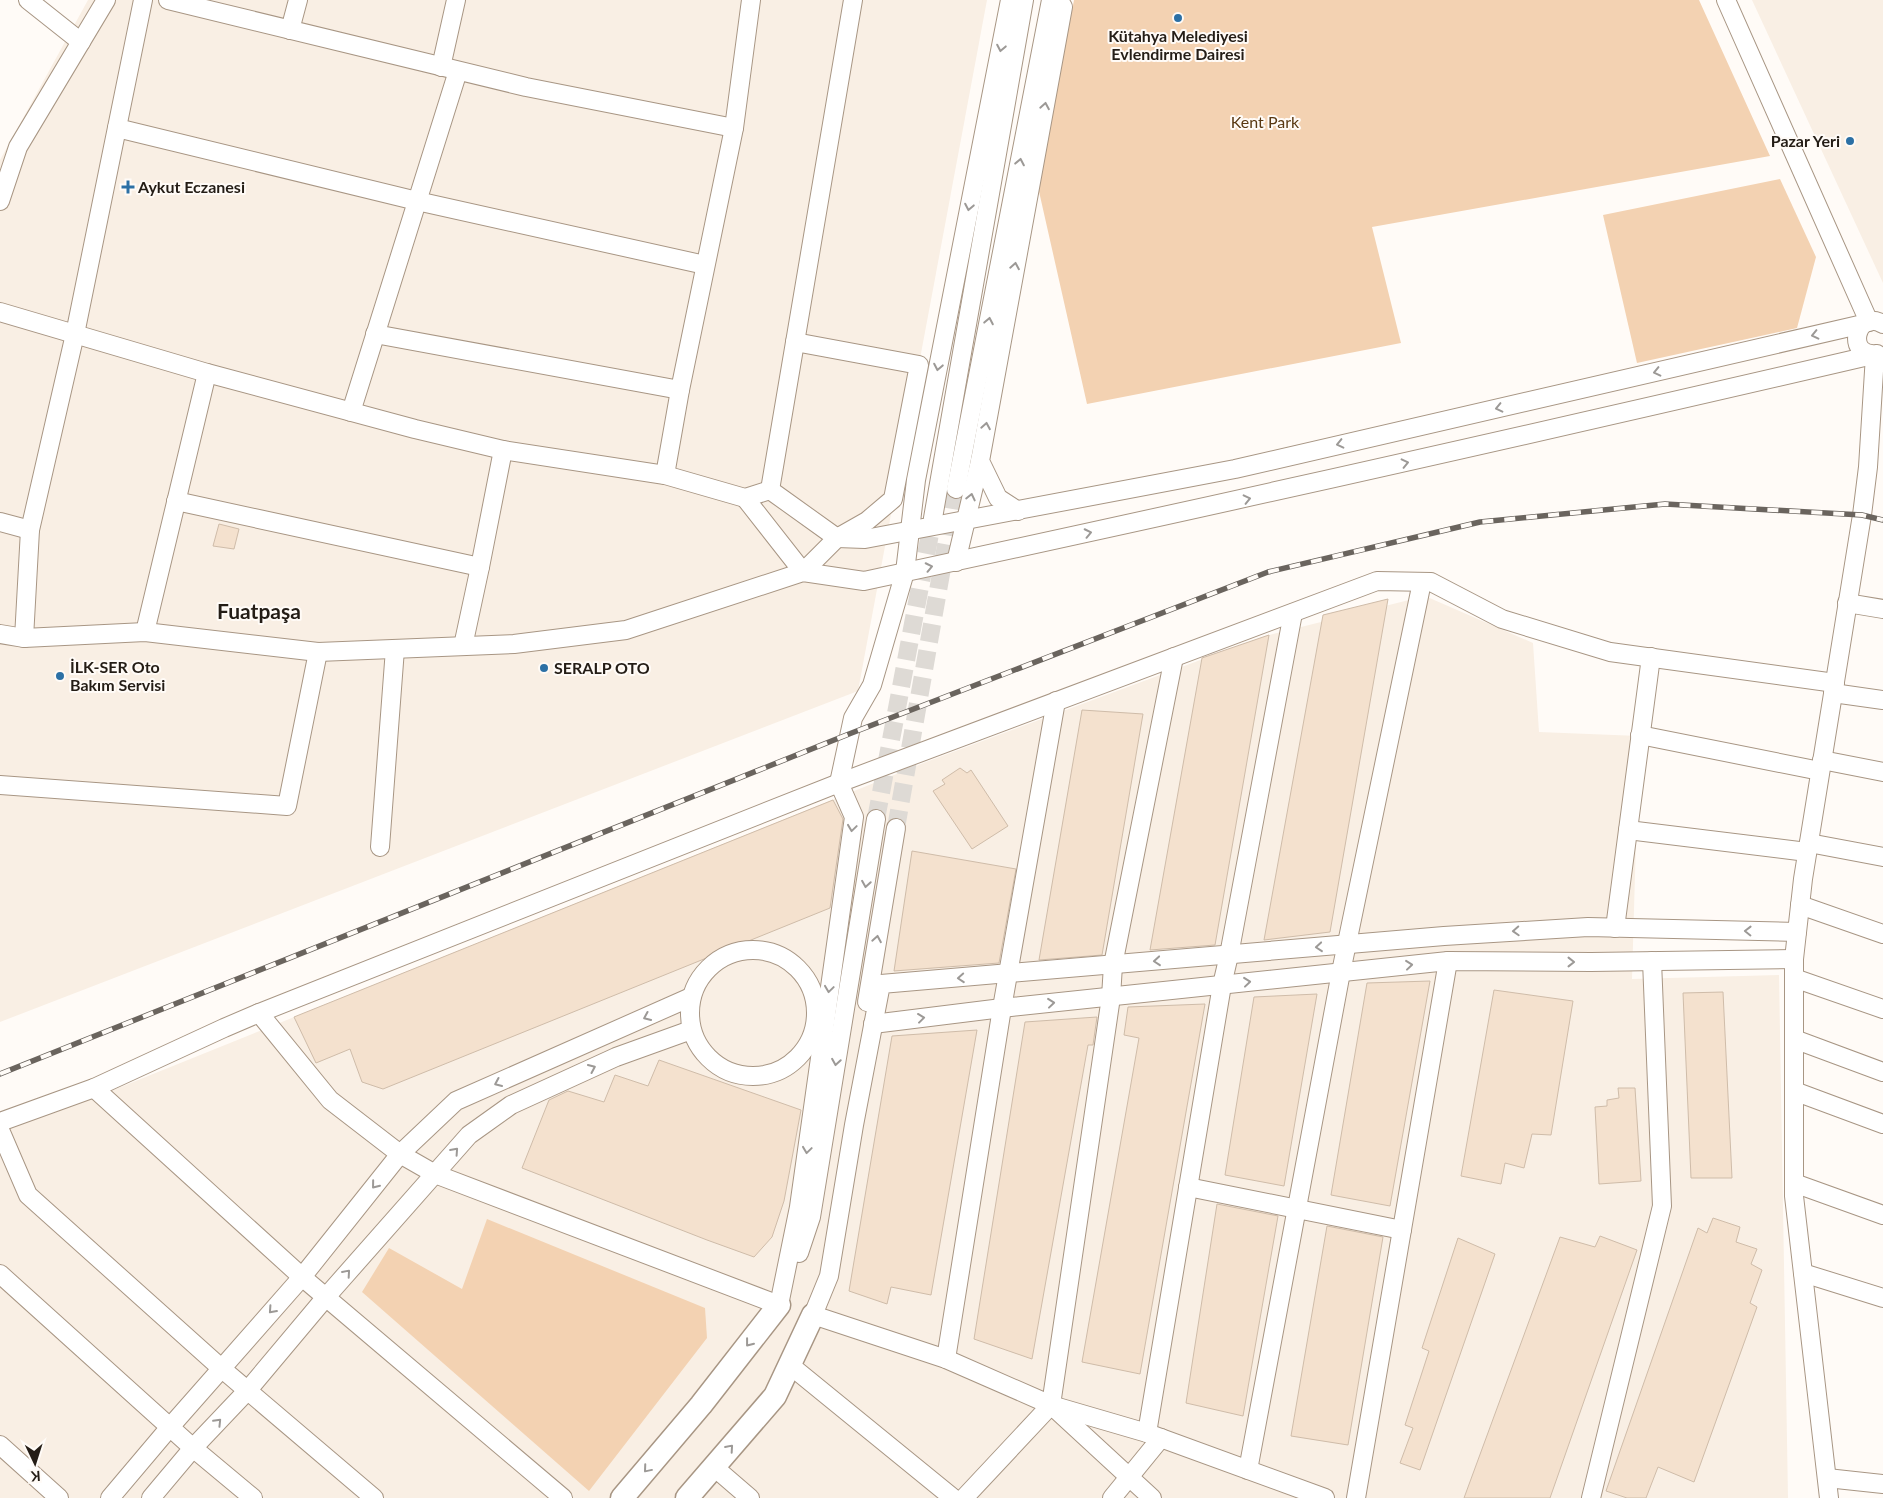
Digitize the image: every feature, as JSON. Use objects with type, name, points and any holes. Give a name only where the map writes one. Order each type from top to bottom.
[{"type":"main road","points":[[622,1498],[701,1405],[779,1305]]},
{"type":"main road","points":[[687,1498],[775,1396],[814,1315]]},
{"type":"street","points":[[28,0],[81,42]]},
{"type":"street","points":[[0,201],[18,147],[106,0]]},
{"type":"street","points":[[24,638],[30,530],[75,334],[143,0]]},
{"type":"street","points":[[168,0],[526,87],[734,128]]},
{"type":"street","points":[[290,30],[298,0]]},
{"type":"street","points":[[351,412],[417,201],[449,69],[456,0]]},
{"type":"street","points":[[665,475],[680,390],[734,128],[751,0]]},
{"type":"street","points":[[770,490],[854,0]]},
{"type":"street","points":[[779,1305],[799,1207],[854,817],[839,782],[852,718],[872,685],[905,572],[916,480],[1010,0]]},
{"type":"street","points":[[933,518],[1024,0]]},
{"type":"street","points":[[956,489],[1051,0]]},
{"type":"street","points":[[956,562],[980,461],[1063,7],[1059,0]]},
{"type":"street","points":[[1726,0],[1872,323]]},
{"type":"street","points":[[117,128],[417,201],[705,265]]},
{"type":"street","points":[[0,312],[207,373],[503,450],[665,475],[745,498],[770,490]]},
{"type":"street","points":[[770,490],[837,538],[865,539],[1244,466],[1872,323]]},
{"type":"street","points":[[1872,323],[1858,330],[1858,343],[1866,353],[1877,354]]},
{"type":"street","points":[[375,334],[680,390]]},
{"type":"street","points":[[795,342],[918,365],[894,500],[837,538],[803,572]]},
{"type":"street","points":[[1829,1498],[1794,1183],[1794,959],[1808,847],[1848,603],[1876,469],[1877,354]]},
{"type":"street","points":[[0,634],[24,638],[145,632],[318,652],[514,644],[626,630],[803,572],[864,581],[1524,436],[1877,354]]},
{"type":"street","points":[[145,632],[207,373]]},
{"type":"street","points":[[463,646],[503,450]]},
{"type":"street","points":[[980,461],[998,498],[1018,511]]},
{"type":"street","points":[[745,498],[803,572]]},
{"type":"street","points":[[176,501],[480,567]]},
{"type":"street","points":[[0,522],[30,530]]},
{"type":"street","points":[[0,1122],[94,1088],[259,1013],[839,782],[1377,581],[1431,582],[1502,619],[1610,652],[1651,657],[1834,688],[1883,700]]},
{"type":"street","points":[[1248,1470],[1341,972],[1422,582]]},
{"type":"street","points":[[1848,603],[1883,608]]},
{"type":"street","points":[[1112,1498],[1129,1477],[1154,1435],[1188,1188],[1222,985],[1293,613]]},
{"type":"street","points":[[380,847],[396,649]]},
{"type":"street","points":[[0,785],[288,806],[318,652]]},
{"type":"street","points":[[964,1498],[1050,1405],[1111,997],[1113,965],[1174,657]]},
{"type":"street","points":[[1615,928],[1651,657]]},
{"type":"street","points":[[946,1359],[1002,1008],[1056,701]]},
{"type":"street","points":[[1640,735],[1821,766],[1883,772]]},
{"type":"street","points":[[779,1305],[793,1271],[811,1217],[876,818]]},
{"type":"street","points":[[814,1315],[896,828]]},
{"type":"street","points":[[1628,830],[1808,847],[1883,858]]},
{"type":"street","points":[[1800,905],[1883,934]]},
{"type":"street","points":[[814,1315],[829,1276],[881,984],[1444,936],[1588,927],[1797,932]]},
{"type":"street","points":[[755,950],[776,954],[794,966],[808,982],[815,1002],[815,1023],[808,1044],[795,1060],[777,1072],[756,1076],[735,1074],[716,1065],[700,1050],[691,1030],[689,1014],[691,997],[700,978],[715,963],[734,953],[755,950]]},
{"type":"street","points":[[873,1024],[1002,1008],[1448,961],[1794,959]]},
{"type":"street","points":[[1356,1498],[1448,961]]},
{"type":"street","points":[[1591,1498],[1662,1206],[1652,961]]},
{"type":"street","points":[[1794,978],[1883,1009]]},
{"type":"street","points":[[110,1498],[302,1277],[400,1154],[456,1101],[691,997]]},
{"type":"street","points":[[259,1013],[330,1100],[400,1154],[435,1174],[779,1305]]},
{"type":"street","points":[[151,1498],[193,1448],[248,1390],[326,1297],[469,1135],[511,1105],[616,1057],[691,1030]]},
{"type":"street","points":[[1794,1040],[1883,1072]]},
{"type":"street","points":[[94,1088],[302,1277],[563,1498]]},
{"type":"street","points":[[1794,1091],[1883,1124]]},
{"type":"street","points":[[0,1130],[28,1195],[221,1368],[374,1498]]},
{"type":"street","points":[[1794,1183],[1883,1215]]},
{"type":"street","points":[[1188,1188],[1402,1230]]},
{"type":"street","points":[[1803,1273],[1883,1298]]},
{"type":"street","points":[[0,1274],[193,1448],[253,1498]]},
{"type":"street","points":[[814,1315],[946,1359],[1050,1405],[1154,1435],[1325,1498]]},
{"type":"street","points":[[791,1366],[953,1498]]},
{"type":"street","points":[[1050,1405],[1152,1498]]},
{"type":"street","points":[[0,1445],[59,1498]]},
{"type":"street","points":[[714,1467],[750,1498]]},
{"type":"street","points":[[1827,1478],[1881,1481]]},
{"type":"shaded area","points":[[88,0],[987,0],[858,691],[0,1022],[0,160]]},
{"type":"shaded area","name":"Pazar Yeri","points":[[1752,0],[1883,0],[1883,283]]},
{"type":"shaded area","points":[[1425,596],[1533,643],[1539,732],[1639,736],[1632,979],[1779,975],[1788,1498],[0,1498],[0,1130],[101,1095],[926,762],[1265,636]]},
{"type":"green space","name":"Kent Park","points":[[1074,0],[1699,0],[1770,156],[1372,227],[1401,343],[1087,404],[1038,187]]},
{"type":"green space","points":[[1780,179],[1816,257],[1797,328],[1637,363],[1603,215]]},
{"type":"green space","points":[[487,1219],[705,1308],[707,1338],[589,1491],[362,1292],[389,1248],[462,1289]]},
{"type":"building","points":[[219,524],[239,529],[234,549],[213,546]]},
{"type":"building","points":[[1388,599],[1330,932],[1264,940],[1323,615]]},
{"type":"building","points":[[1269,635],[1215,945],[1150,950],[1202,658]]},
{"type":"building","points":[[1082,710],[1143,714],[1102,955],[1039,960]]},
{"type":"building","points":[[960,768],[967,773],[971,770],[1008,826],[972,849],[933,791],[945,784],[942,780]]},
{"type":"building","points":[[833,800],[843,819],[830,908],[383,1089],[362,1082],[350,1049],[316,1063],[294,1017]]},
{"type":"building","points":[[912,851],[1016,869],[999,963],[894,971]]},
{"type":"building","points":[[1430,981],[1390,1206],[1331,1195],[1367,983]]},
{"type":"building","points":[[1494,990],[1573,1001],[1551,1135],[1532,1134],[1524,1168],[1505,1163],[1501,1184],[1461,1176]]},
{"type":"building","points":[[1723,992],[1732,1178],[1691,1178],[1683,993]]},
{"type":"building","points":[[1317,994],[1284,1186],[1225,1175],[1254,997]]},
{"type":"building","points":[[1205,1004],[1140,1374],[1082,1362],[1139,1038],[1124,1035],[1128,1007]]},
{"type":"building","points":[[1097,1017],[1093,1045],[1088,1045],[1032,1359],[974,1339],[1025,1022]]},
{"type":"building","points":[[977,1030],[931,1295],[891,1287],[887,1304],[849,1291],[892,1036]]},
{"type":"building","points":[[659,1060],[801,1110],[784,1201],[772,1237],[754,1257],[522,1168],[549,1100],[568,1091],[604,1102],[615,1075],[648,1086]]},
{"type":"building","points":[[1618,1088],[1635,1088],[1641,1181],[1599,1184],[1595,1107],[1607,1106],[1607,1100],[1619,1098]]},
{"type":"building","points":[[1217,1204],[1278,1216],[1243,1416],[1186,1403]]},
{"type":"building","points":[[1713,1218],[1740,1227],[1736,1242],[1757,1249],[1751,1264],[1762,1270],[1750,1303],[1757,1307],[1694,1482],[1658,1467],[1646,1498],[1627,1498],[1606,1491],[1698,1228],[1707,1233]]},
{"type":"building","points":[[1327,1226],[1383,1237],[1348,1445],[1291,1436]]},
{"type":"building","points":[[1600,1236],[1637,1250],[1550,1498],[1464,1498],[1560,1237],[1595,1247]]},
{"type":"building","points":[[1458,1238],[1495,1254],[1420,1470],[1400,1463],[1413,1428],[1405,1425],[1429,1351],[1422,1348]]},
{"type":"tunnel","points":[[896,828],[956,489]]},
{"type":"tunnel","points":[[876,819],[933,518]]},
{"type":"railway","points":[[0,1074],[849,734],[1268,572],[1480,522],[1665,504],[1862,515],[1883,520]]},
{"type":"place","name":"Kütahya Melediyesi Evlendirme Dairesi","points":[[1178,18]]},
{"type":"place","name":"Pazar Yeri","points":[[1850,141]]},
{"type":"place","name":"Aykut Eczanesi","points":[[128,187]]},
{"type":"place","name":"SERALP OTO","points":[[544,668]]},
{"type":"place","name":"İLK-SER Oto Bakım Servisi","points":[[60,676]]},
{"type":"district","name":"Fuatpaşa","points":[[259,612]]}]
